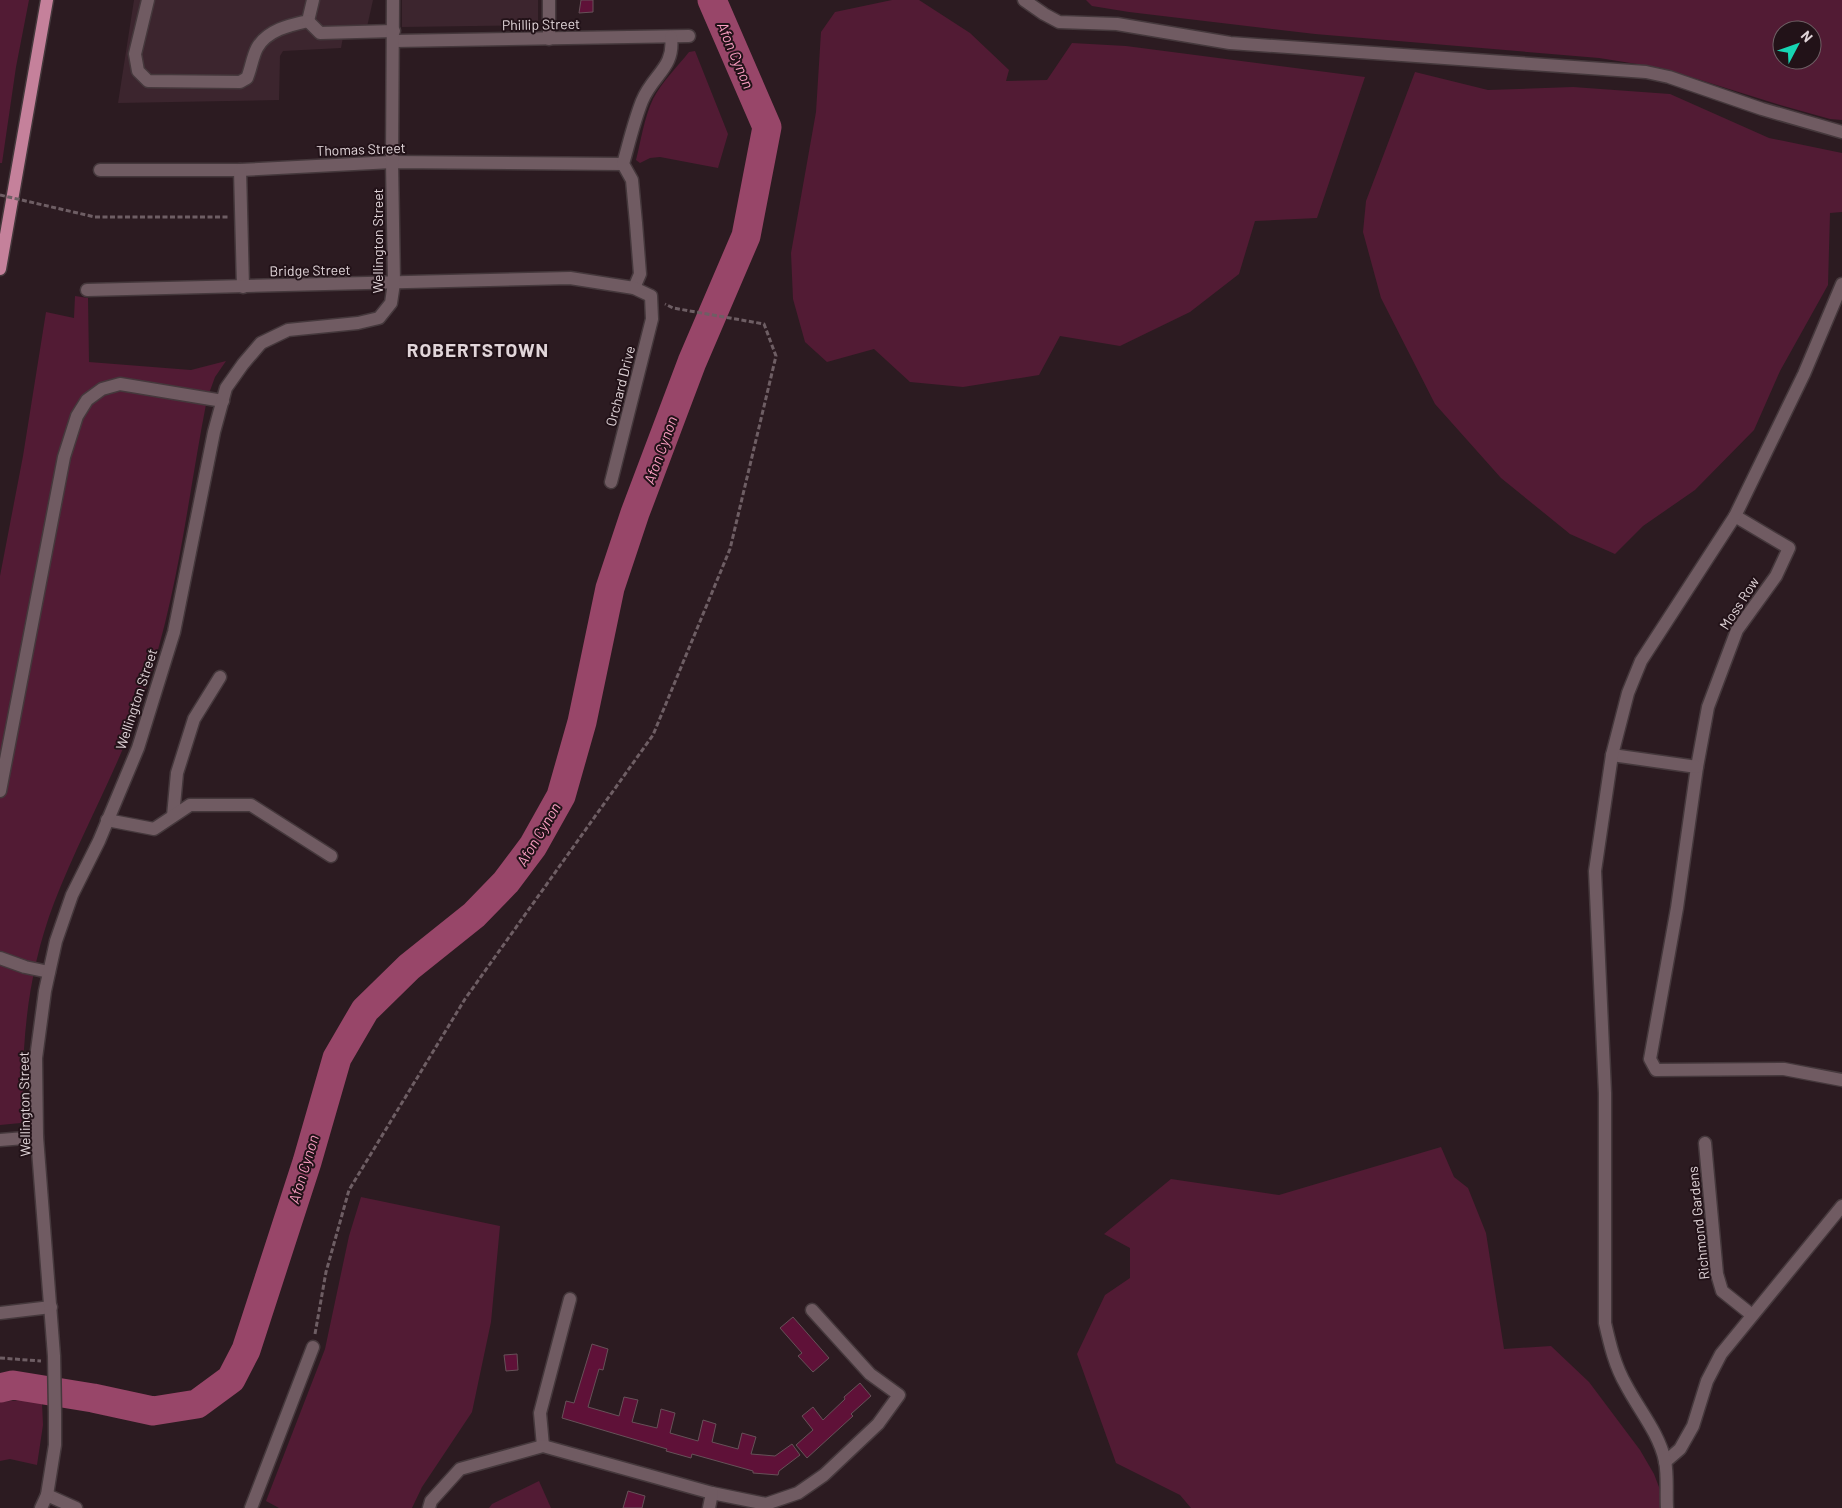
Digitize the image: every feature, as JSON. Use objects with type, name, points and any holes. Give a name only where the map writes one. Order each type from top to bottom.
[{"type":"main road","points":[[0,269],[47,0]]},
{"type":"street","points":[[148,0],[135,54],[138,71],[148,81],[240,82],[247,78],[257,48],[264,40],[275,31],[308,21],[313,0]]},
{"type":"street","name":"Wellington Street","points":[[41,1508],[47,1495],[55,1445],[56,1413],[51,1308],[37,1137],[36,1058],[49,972],[56,940],[72,895],[138,748],[174,632],[214,432],[226,388],[261,343],[288,330],[358,323],[379,318],[391,303],[394,283],[392,162],[394,0]]},
{"type":"street","points":[[549,0],[549,39]]},
{"type":"street","points":[[1024,0],[1044,14],[1060,22],[1117,24],[1230,43],[1646,72],[1669,77],[1762,109],[1842,132]]},
{"type":"street","name":"Phillip Street","points":[[308,21],[320,32],[394,36],[549,39],[689,36]]},
{"type":"street","points":[[634,288],[640,274],[636,223],[632,180],[623,164],[641,103],[648,87],[668,63],[672,48],[671,36]]},
{"type":"street","name":"Thomas Street","points":[[100,170],[240,170],[392,162],[623,164]]},
{"type":"street","points":[[240,170],[243,287]]},
{"type":"street","name":"Bridge Street","points":[[87,290],[570,278],[634,288],[651,296]]},
{"type":"street","points":[[1667,1508],[1665,1462],[1652,1430],[1622,1377],[1612,1354],[1605,1323],[1605,1093],[1595,871],[1612,755],[1628,693],[1641,662],[1735,516],[1804,374],[1842,284]]},
{"type":"street","name":"Orchard Drive","points":[[611,482],[652,320],[651,296]]},
{"type":"street","points":[[0,791],[64,457],[77,416],[87,400],[102,389],[120,384],[223,400]]},
{"type":"street","name":"Moss Row","points":[[1697,767],[1708,707],[1736,630],[1776,576],[1789,548],[1735,516]]},
{"type":"street","points":[[173,816],[177,773],[194,719],[220,677]]},
{"type":"street","points":[[1612,755],[1697,767],[1677,908],[1650,1059],[1656,1070],[1784,1069],[1842,1080]]},
{"type":"street","points":[[107,820],[154,829],[190,805],[251,805],[331,856]]},
{"type":"street","points":[[0,958],[25,967],[49,972]]},
{"type":"street","points":[[0,1140],[37,1137]]},
{"type":"street","name":"Richmond Gardens","points":[[1705,1143],[1716,1274],[1722,1291],[1752,1315]]},
{"type":"street","points":[[1665,1462],[1680,1449],[1693,1426],[1707,1381],[1721,1354],[1842,1206]]},
{"type":"street","points":[[543,1446],[540,1413],[570,1299]]},
{"type":"street","points":[[0,1313],[51,1308]]},
{"type":"street","points":[[429,1508],[431,1501],[460,1469],[543,1446],[712,1493],[766,1504],[798,1493],[824,1475],[878,1424],[899,1395],[870,1374],[812,1310]]},
{"type":"street","points":[[251,1508],[313,1346]]},
{"type":"street","points":[[709,1508],[712,1493]]},
{"type":"street","points":[[47,1495],[76,1508]]},
{"type":"path","points":[[0,196],[94,217],[241,217]]},
{"type":"path","points":[[313,1346],[326,1272],[349,1190],[465,999],[654,734],[730,549],[776,356],[764,324],[673,308],[651,296]]},
{"type":"path","points":[[0,1358],[39,1362],[54,1359]]},
{"type":"shaded area","points":[[0,0],[29,0],[16,67],[2,163],[0,163]]},
{"type":"shaded area","points":[[134,0],[373,0],[367,27],[345,26],[341,48],[283,51],[280,56],[279,100],[118,103]]},
{"type":"shaded area","points":[[402,0],[538,0],[538,25],[402,27]]},
{"type":"shaded area","points":[[892,0],[919,0],[970,33],[1009,70],[1006,81],[1047,80],[1072,43],[1126,46],[1365,77],[1317,218],[1255,221],[1239,274],[1190,312],[1120,346],[1060,336],[1039,375],[963,387],[910,382],[874,349],[827,362],[805,342],[793,299],[791,253],[816,112],[821,32],[835,12]]},
{"type":"shaded area","points":[[1086,0],[1842,0],[1842,120],[1830,119],[1780,105],[1662,68],[1599,58],[1315,34],[1092,6]]},
{"type":"shaded area","points":[[695,51],[728,134],[718,168],[660,157],[650,158],[640,163],[636,160],[645,121],[653,99],[689,52]]},
{"type":"shaded area","points":[[1415,72],[1488,90],[1573,87],[1670,94],[1769,138],[1842,153],[1842,212],[1830,213],[1828,285],[1780,371],[1754,430],[1695,490],[1643,526],[1615,554],[1570,534],[1501,478],[1435,404],[1381,298],[1363,232],[1366,201]]},
{"type":"shaded area","points":[[75,296],[88,298],[89,362],[191,370],[226,361],[215,377],[207,399],[174,583],[166,619],[145,691],[125,745],[54,903],[38,955],[32,982],[25,1037],[23,1064],[24,1119],[21,1123],[0,1125],[0,576],[23,456],[46,312],[74,318]]},
{"type":"shaded area","points":[[1441,1147],[1454,1177],[1468,1188],[1486,1233],[1504,1349],[1551,1346],[1589,1382],[1640,1450],[1654,1474],[1667,1508],[1191,1508],[1180,1495],[1116,1463],[1077,1354],[1105,1295],[1130,1278],[1130,1248],[1104,1234],[1171,1179],[1279,1195]]},
{"type":"shaded area","points":[[361,1197],[500,1226],[491,1322],[472,1412],[422,1487],[412,1508],[279,1508],[266,1501],[325,1349],[349,1236]]},
{"type":"shaded area","points":[[21,1400],[42,1403],[43,1425],[37,1465],[10,1459],[0,1461],[0,1402]]},
{"type":"shaded area","points":[[539,1481],[551,1508],[489,1508],[492,1504]]},
{"type":"building","points":[[581,0],[593,0],[593,12],[579,13]]},
{"type":"building","points":[[793,1317],[829,1358],[813,1372],[798,1356],[802,1353],[780,1328]]},
{"type":"building","points":[[592,1344],[608,1349],[603,1370],[599,1369],[588,1407],[619,1416],[624,1397],[638,1400],[632,1422],[657,1428],[661,1409],[675,1413],[670,1433],[698,1441],[703,1420],[716,1424],[712,1442],[738,1449],[742,1433],[756,1437],[751,1454],[775,1456],[792,1444],[800,1455],[779,1471],[778,1475],[753,1473],[753,1471],[692,1454],[691,1458],[666,1451],[667,1449],[562,1418],[566,1401],[574,1403]]},
{"type":"building","points":[[517,1354],[518,1370],[506,1371],[504,1355]]},
{"type":"building","points":[[860,1383],[871,1396],[851,1414],[853,1416],[807,1458],[796,1445],[813,1430],[802,1416],[813,1407],[823,1420]]},
{"type":"building","points":[[628,1491],[645,1496],[642,1508],[623,1508]]},
{"type":"waterway","name":"Afon Cynon","points":[[0,1388],[13,1385],[93,1398],[153,1411],[197,1404],[231,1379],[246,1350],[307,1162],[337,1058],[365,1010],[409,967],[474,915],[506,882],[533,846],[561,796],[582,722],[610,588],[635,513],[692,362],[746,236],[767,127],[712,0]]},
{"type":"district","name":"ROBERTSTOWN","points":[[478,349]]}]
